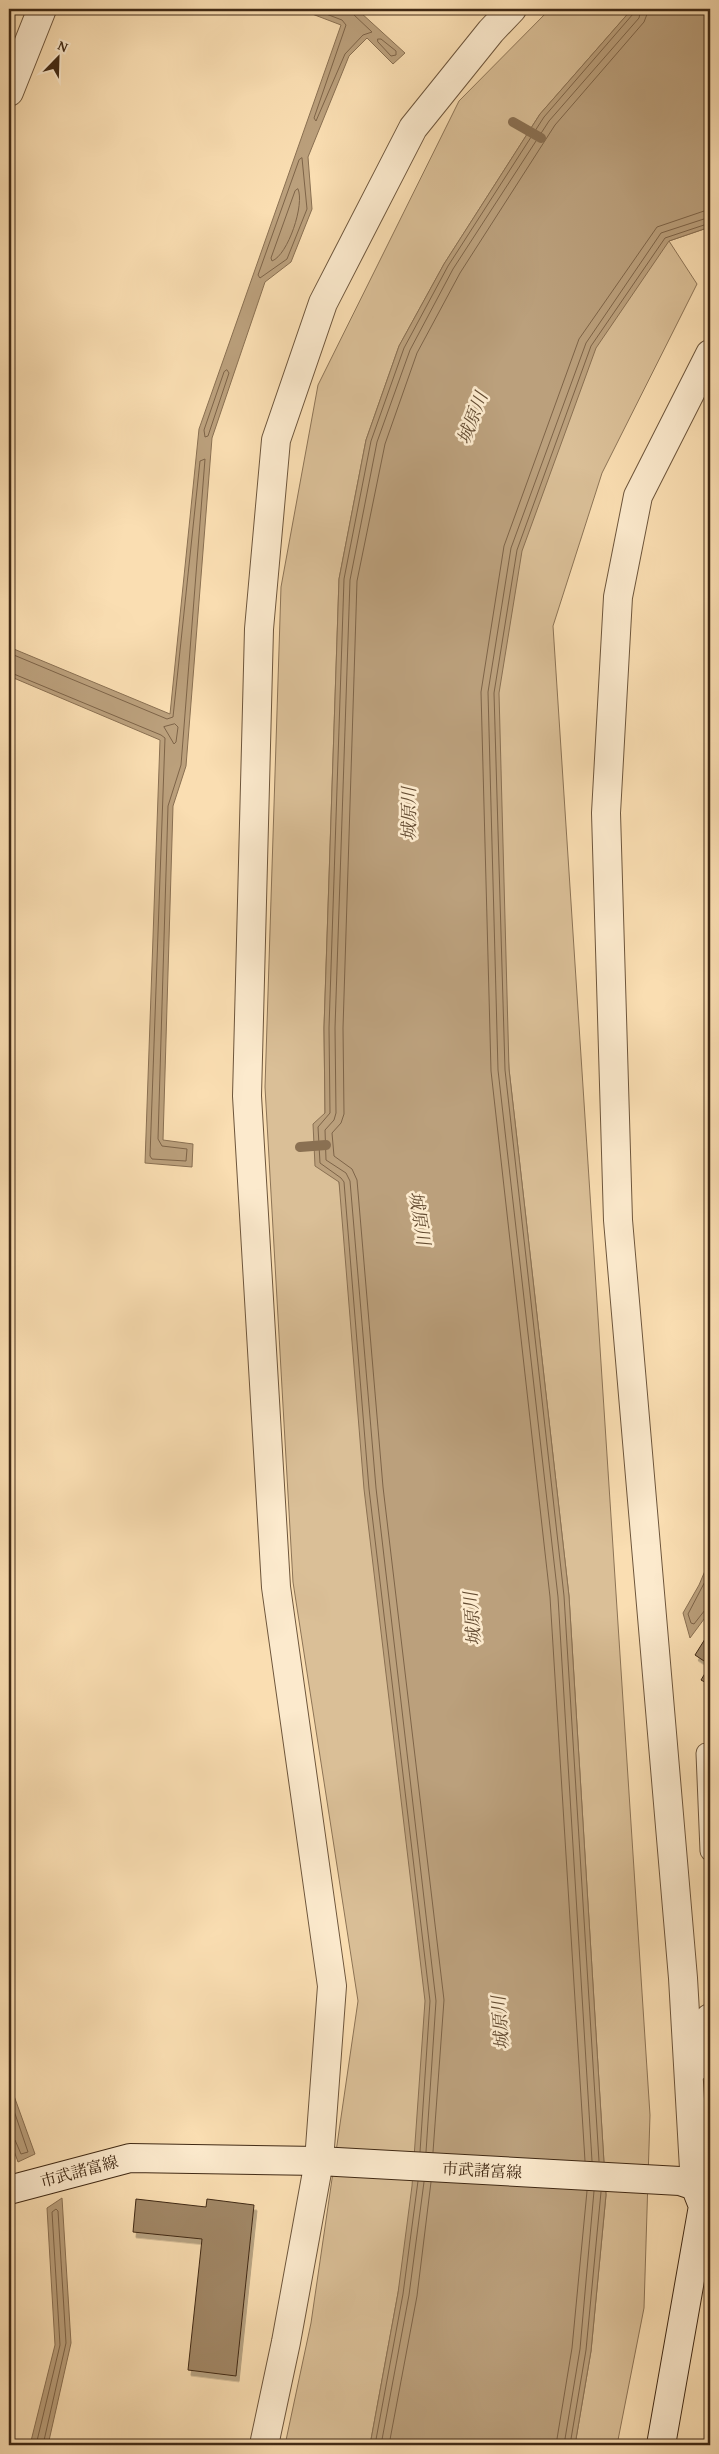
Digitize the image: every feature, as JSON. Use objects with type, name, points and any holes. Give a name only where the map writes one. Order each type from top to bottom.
[{"type":"street","points":[[9,92],[42,9]]},
{"type":"street","points":[[264,2445],[286,2342],[319,2161],[332,1986],[276,1586],[247,1096],[259,629],[276,440],[323,303],[413,128],[491,31],[512,9]]},
{"type":"street","points":[[661,2445],[703,2206],[688,2184],[689,2084],[683,1978],[618,1220],[606,814],[618,597],[638,496],[710,354]]},
{"type":"street","points":[[689,2084],[710,2018]]},
{"type":"street","name":"市武諸富線","points":[[9,2190],[130,2158],[319,2161],[688,2184]]},
{"type":"lane","points":[[706,1754],[710,1851]]},
{"type":"shaded area","points":[[550,9],[632,9],[540,114],[444,264],[399,346],[366,440],[339,579],[324,1028],[325,1113],[339,1182],[468,1957],[398,2293],[370,2445],[285,2445],[311,2323],[358,2001],[293,1582],[265,1087],[281,587],[318,385],[459,101]]},
{"type":"shaded area","points":[[668,168],[710,227],[669,241],[697,284],[602,473],[553,626],[650,2115],[644,2308],[617,2445],[575,2445],[591,2351],[606,2195],[569,1596],[509,1069],[484,685],[510,498]]},
{"type":"water","points":[[299,9],[350,9],[360,12],[405,53],[393,64],[367,38],[349,56],[308,157],[312,209],[291,262],[265,282],[212,438],[186,766],[173,806],[163,1140],[193,1144],[192,1167],[145,1163],[160,740],[9,676],[9,647],[170,714],[199,429],[341,25]]},
{"type":"water","name":"城原川","points":[[632,9],[710,9],[710,227],[669,241],[596,348],[522,551],[499,693],[509,1069],[569,1596],[606,2195],[591,2351],[575,2445],[370,2445],[398,2293],[412,2186],[425,2001],[364,1489],[339,1182],[315,1166],[313,1124],[325,1113],[324,1028],[339,579],[366,440],[399,346],[444,264],[540,114]]},
{"type":"water","points":[[710,1559],[710,1611],[690,1638],[683,1613],[699,1585]]},
{"type":"water","points":[[9,2082],[35,2154],[18,2162],[9,2137]]},
{"type":"water","points":[[62,2198],[71,2343],[48,2445],[30,2445],[55,2345],[47,2208]]},
{"type":"building","points":[[710,1631],[710,1665],[695,1655]]},
{"type":"building","points":[[710,1665],[710,1685],[701,1680]]},
{"type":"building","points":[[136,2199],[206,2207],[207,2199],[254,2205],[236,2376],[188,2370],[202,2239],[133,2232]]},
{"type":"waterway","points":[[513,122],[541,138]]},
{"type":"waterway","points":[[300,1147],[326,1145]]}]
